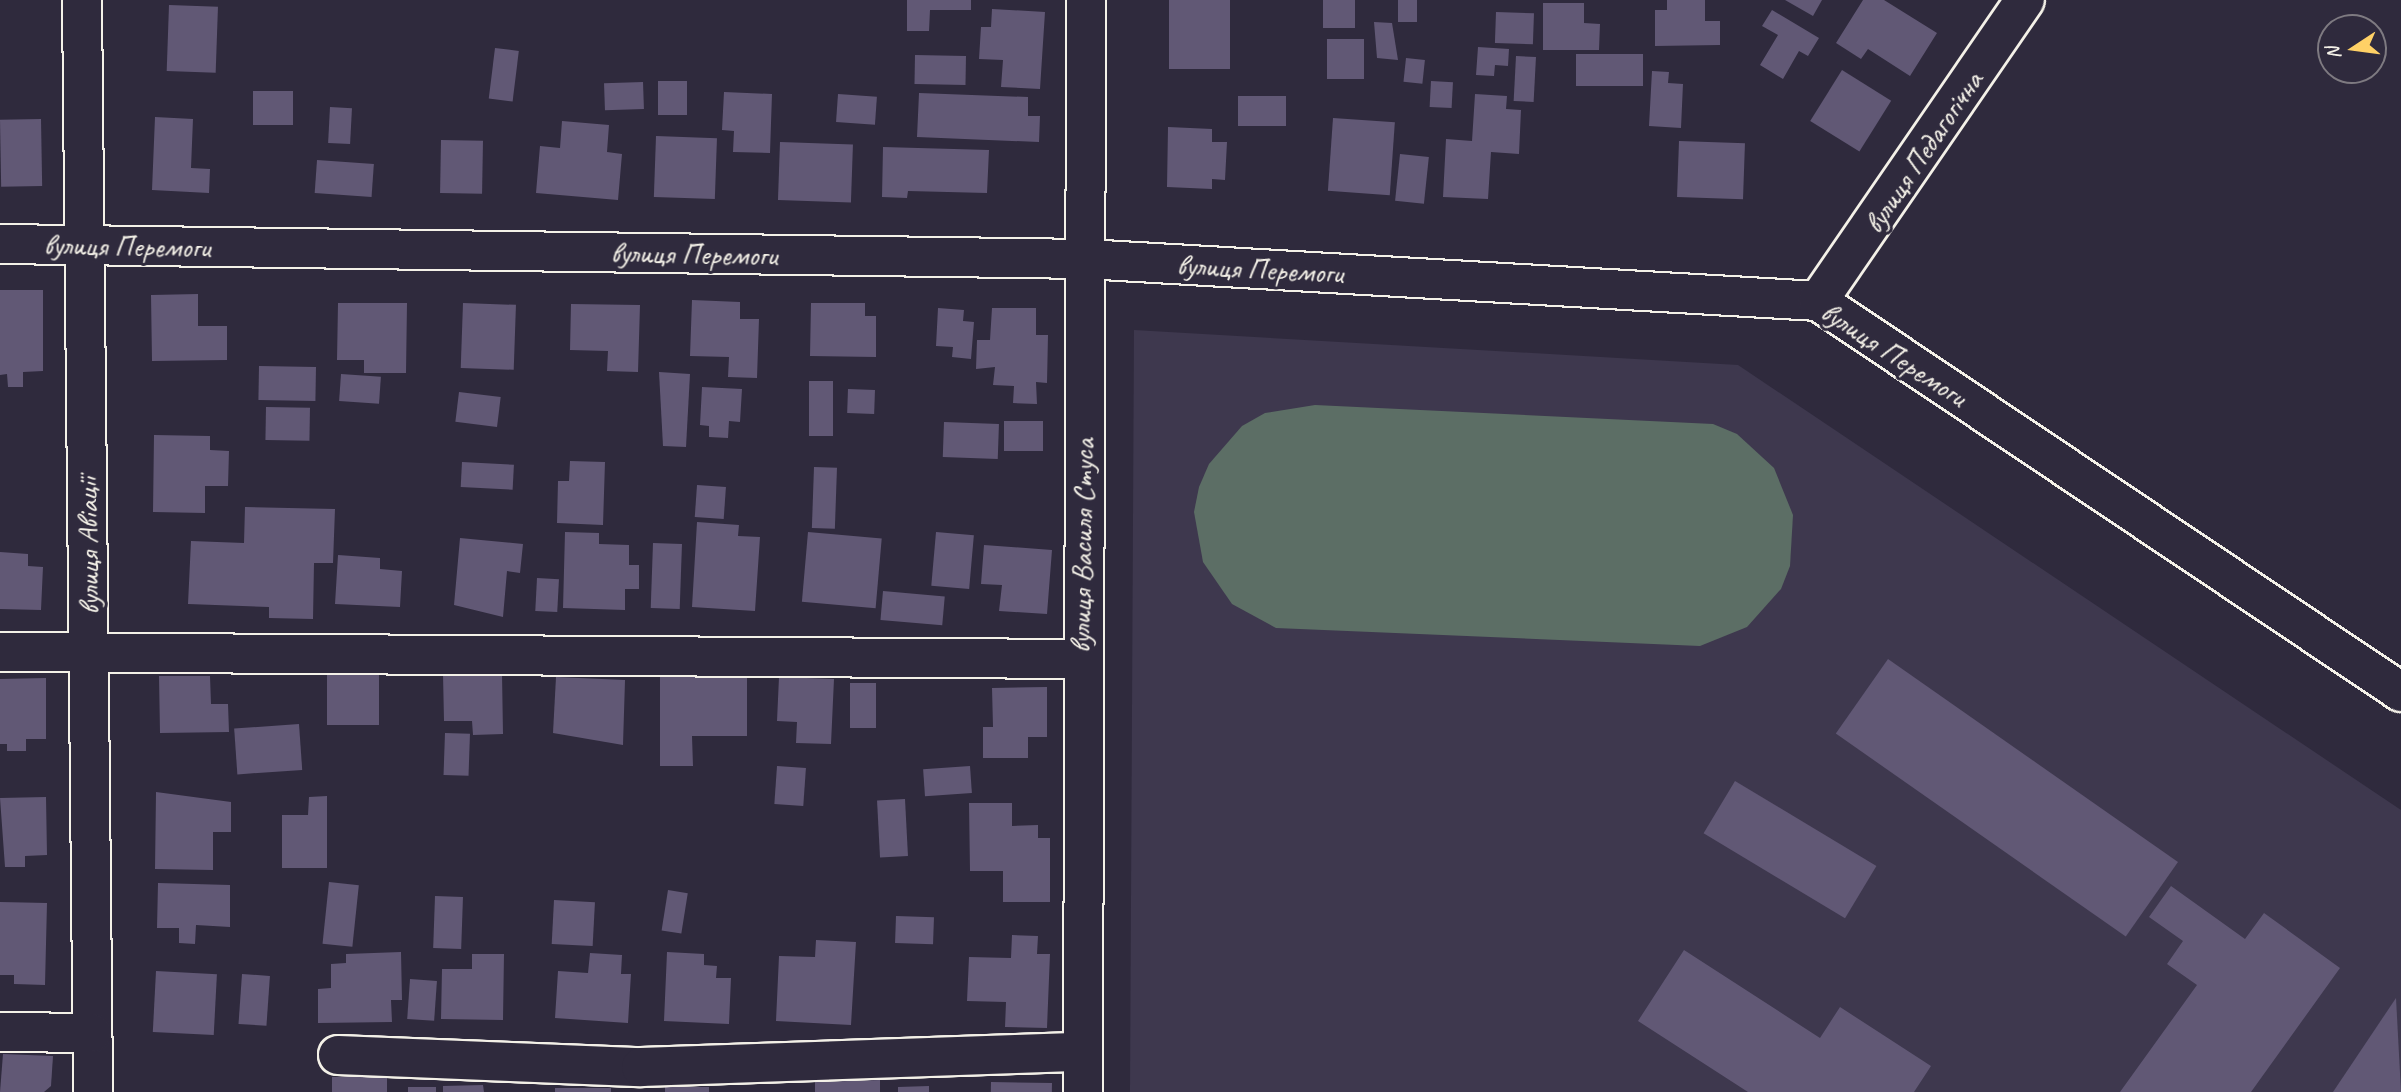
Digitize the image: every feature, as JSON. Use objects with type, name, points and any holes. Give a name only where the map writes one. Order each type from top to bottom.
[{"type":"street","name":"вулиця Авіації","points":[[82,0],[93,1092]]},
{"type":"street","name":"вулиця Василя Стуса","points":[[1083,1092],[1080,659],[1086,0]]},
{"type":"street","name":"вулиця Педагогічна","points":[[1818,302],[2025,0]]},
{"type":"street","name":"вулиця Перемоги","points":[[0,244],[1085,259],[1818,302],[2401,692]]},
{"type":"street","points":[[0,652],[1080,659]]},
{"type":"street","points":[[0,1031],[92,1033]]},
{"type":"street","points":[[338,1055],[641,1067],[1081,1052]]},
{"type":"shaded area","points":[[1134,330],[1738,365],[2401,810],[2401,1092],[1130,1092]]},
{"type":"green space","points":[[1315,405],[1713,424],[1737,434],[1774,468],[1793,515],[1790,566],[1781,589],[1747,627],[1700,646],[1276,628],[1232,604],[1203,562],[1194,512],[1199,487],[1209,464],[1242,426],[1265,413]]},
{"type":"building","points":[[907,0],[971,0],[971,10],[930,10],[929,31],[907,31]]},
{"type":"building","points":[[1169,0],[1230,0],[1230,69],[1169,69]]},
{"type":"building","points":[[1323,0],[1355,0],[1355,28],[1323,28]]},
{"type":"building","points":[[1398,0],[1417,0],[1417,22],[1398,22]]},
{"type":"building","points":[[1667,0],[1705,0],[1705,21],[1720,21],[1720,45],[1655,46],[1655,10],[1667,10]]},
{"type":"building","points":[[1785,0],[1822,0],[1813,16]]},
{"type":"building","points":[[1863,0],[1884,0],[1937,33],[1910,76],[1868,49],[1861,59],[1836,43]]},
{"type":"building","points":[[1543,3],[1584,3],[1584,23],[1600,24],[1599,50],[1543,50]]},
{"type":"building","points":[[169,5],[218,7],[216,73],[167,71]]},
{"type":"building","points":[[992,9],[1045,12],[1040,89],[1001,87],[1003,60],[979,59],[981,27],[991,27]]},
{"type":"building","points":[[1772,10],[1819,38],[1808,56],[1799,51],[1783,79],[1760,65],[1778,35],[1762,26]]},
{"type":"building","points":[[1496,12],[1534,13],[1533,44],[1495,43]]},
{"type":"building","points":[[1374,22],[1392,23],[1398,60],[1377,58]]},
{"type":"building","points":[[1327,39],[1364,39],[1364,79],[1327,79]]},
{"type":"building","points":[[1478,47],[1509,49],[1508,66],[1495,65],[1494,76],[1476,75]]},
{"type":"building","points":[[495,48],[519,51],[513,102],[489,99]]},
{"type":"building","points":[[1576,54],[1643,54],[1643,86],[1576,86]]},
{"type":"building","points":[[915,55],[966,56],[965,85],[914,84]]},
{"type":"building","points":[[1516,56],[1536,57],[1534,102],[1514,101]]},
{"type":"building","points":[[1406,58],[1425,60],[1422,84],[1403,82]]},
{"type":"building","points":[[1842,70],[1891,101],[1859,152],[1810,121]]},
{"type":"building","points":[[1652,71],[1669,72],[1668,83],[1683,84],[1681,128],[1649,126]]},
{"type":"building","points":[[658,81],[687,81],[687,115],[658,115]]},
{"type":"building","points":[[1431,81],[1453,82],[1452,108],[1430,107]]},
{"type":"building","points":[[643,82],[644,109],[605,110],[604,83]]},
{"type":"building","points":[[253,91],[293,91],[293,125],[253,125]]},
{"type":"building","points":[[724,92],[772,94],[770,153],[733,152],[734,131],[722,130]]},
{"type":"building","points":[[919,93],[1028,97],[1028,116],[1040,116],[1039,142],[917,137]]},
{"type":"building","points":[[838,94],[877,97],[875,125],[836,122]]},
{"type":"building","points":[[1475,94],[1507,96],[1506,109],[1521,110],[1519,154],[1491,152],[1488,199],[1443,197],[1446,139],[1472,141]]},
{"type":"building","points":[[1238,96],[1286,96],[1286,126],[1238,126]]},
{"type":"building","points":[[330,107],[352,108],[350,144],[328,143]]},
{"type":"building","points":[[155,117],[193,119],[191,168],[210,169],[209,193],[152,190]]},
{"type":"building","points":[[1333,118],[1395,122],[1390,195],[1328,191]]},
{"type":"building","points":[[41,119],[42,186],[1,187],[0,120]]},
{"type":"building","points":[[562,121],[609,125],[607,152],[622,154],[618,200],[536,193],[540,146],[560,148]]},
{"type":"building","points":[[1168,127],[1212,129],[1212,142],[1227,142],[1225,180],[1212,179],[1212,189],[1167,187]]},
{"type":"building","points":[[656,136],[717,138],[715,199],[654,197]]},
{"type":"building","points":[[441,140],[483,141],[482,194],[440,193]]},
{"type":"building","points":[[1679,141],[1745,143],[1743,199],[1677,197]]},
{"type":"building","points":[[780,142],[853,145],[851,203],[778,200]]},
{"type":"building","points":[[883,147],[989,150],[987,193],[908,191],[907,198],[882,197]]},
{"type":"building","points":[[1400,154],[1429,157],[1424,204],[1395,201]]},
{"type":"building","points":[[317,160],[374,164],[372,197],[315,193]]},
{"type":"building","points":[[0,290],[43,290],[43,371],[23,372],[23,387],[8,387],[7,374],[0,375]]},
{"type":"building","points":[[198,294],[198,326],[227,326],[227,360],[152,361],[151,295]]},
{"type":"building","points":[[692,300],[740,302],[740,319],[759,319],[757,378],[728,377],[729,357],[690,356]]},
{"type":"building","points":[[338,303],[407,303],[406,373],[364,373],[364,360],[337,360]]},
{"type":"building","points":[[463,303],[516,305],[514,370],[461,368]]},
{"type":"building","points":[[811,303],[865,303],[865,316],[876,316],[876,357],[810,356]]},
{"type":"building","points":[[571,304],[640,305],[638,372],[607,371],[608,351],[570,350]]},
{"type":"building","points":[[938,308],[964,310],[963,321],[974,322],[971,359],[952,357],[953,347],[936,346]]},
{"type":"building","points":[[992,308],[1036,308],[1036,335],[1048,335],[1047,383],[1036,382],[1037,404],[1013,403],[1014,386],[993,385],[995,367],[976,369],[977,340],[990,340]]},
{"type":"building","points":[[259,366],[316,367],[315,401],[258,400]]},
{"type":"building","points":[[659,372],[690,374],[686,447],[663,446]]},
{"type":"building","points":[[341,374],[381,377],[379,404],[339,401]]},
{"type":"building","points":[[809,381],[833,381],[833,436],[809,436]]},
{"type":"building","points":[[702,387],[742,389],[740,422],[729,421],[728,438],[709,437],[709,426],[700,425]]},
{"type":"building","points":[[848,389],[875,390],[874,414],[847,413]]},
{"type":"building","points":[[459,392],[501,397],[497,427],[455,422]]},
{"type":"building","points":[[266,407],[310,408],[309,441],[265,440]]},
{"type":"building","points":[[1004,421],[1043,421],[1043,451],[1004,451]]},
{"type":"building","points":[[944,422],[999,424],[998,459],[943,457]]},
{"type":"building","points":[[154,435],[210,436],[210,450],[229,451],[228,486],[205,486],[205,513],[153,512]]},
{"type":"building","points":[[570,461],[605,462],[603,525],[557,523],[558,481],[569,481]]},
{"type":"building","points":[[462,462],[514,465],[513,490],[461,487]]},
{"type":"building","points":[[814,467],[837,468],[835,529],[812,528]]},
{"type":"building","points":[[697,485],[726,487],[724,519],[695,517]]},
{"type":"building","points":[[245,507],[335,509],[333,563],[314,563],[313,619],[269,618],[269,607],[188,604],[191,541],[244,543]]},
{"type":"building","points":[[697,522],[739,525],[738,536],[760,537],[755,611],[692,607]]},
{"type":"building","points":[[565,532],[599,533],[599,544],[629,545],[629,565],[639,565],[639,589],[625,589],[625,610],[563,608]]},
{"type":"building","points":[[808,532],[882,538],[876,608],[802,602]]},
{"type":"building","points":[[936,532],[974,535],[969,589],[931,586]]},
{"type":"building","points":[[460,538],[523,544],[520,573],[507,571],[503,617],[454,605]]},
{"type":"building","points":[[653,543],[682,544],[680,609],[651,608]]},
{"type":"building","points":[[984,545],[1052,550],[1047,614],[999,611],[1002,585],[981,584]]},
{"type":"building","points":[[0,552],[28,554],[28,566],[43,567],[41,610],[0,609]]},
{"type":"building","points":[[338,555],[380,558],[380,569],[402,571],[400,607],[335,604]]},
{"type":"building","points":[[537,578],[559,579],[557,612],[535,611]]},
{"type":"building","points":[[883,591],[945,596],[942,625],[880,620]]},
{"type":"building","points":[[1888,659],[2178,862],[2126,937],[1836,734]]},
{"type":"building","points":[[327,673],[379,673],[379,725],[327,725]]},
{"type":"building","points":[[502,673],[503,734],[473,735],[472,721],[444,721],[443,674]]},
{"type":"building","points":[[747,675],[747,736],[692,736],[693,766],[660,766],[660,676]]},
{"type":"building","points":[[159,676],[210,676],[211,704],[228,704],[229,732],[160,733]]},
{"type":"building","points":[[556,677],[625,680],[623,745],[553,733]]},
{"type":"building","points":[[779,677],[834,679],[831,744],[796,743],[797,722],[777,721]]},
{"type":"building","points":[[46,678],[46,739],[26,739],[26,751],[7,751],[7,744],[0,744],[0,679]]},
{"type":"building","points":[[850,683],[876,683],[876,728],[850,728]]},
{"type":"building","points":[[1047,687],[1047,737],[1028,737],[1028,758],[983,758],[983,727],[993,727],[992,688]]},
{"type":"building","points":[[299,724],[302,770],[237,774],[234,729]]},
{"type":"building","points":[[445,733],[470,734],[469,776],[444,775]]},
{"type":"building","points":[[777,766],[806,768],[803,806],[774,804]]},
{"type":"building","points":[[970,766],[972,793],[925,796],[923,769]]},
{"type":"building","points":[[1735,781],[1876,866],[1845,918],[1704,833]]},
{"type":"building","points":[[156,792],[231,802],[231,832],[213,832],[213,870],[155,869]]},
{"type":"building","points":[[327,796],[327,868],[282,868],[282,815],[308,815],[309,797]]},
{"type":"building","points":[[46,797],[47,855],[25,856],[25,867],[5,867],[0,798]]},
{"type":"building","points":[[905,799],[908,856],[880,857],[877,800]]},
{"type":"building","points":[[969,803],[1012,803],[1012,826],[1038,825],[1038,838],[1050,838],[1050,902],[1003,902],[1003,871],[970,871]]},
{"type":"building","points":[[329,882],[359,885],[352,947],[323,944]]},
{"type":"building","points":[[158,883],[230,885],[230,927],[196,925],[195,944],[179,943],[179,928],[157,928]]},
{"type":"building","points":[[2171,886],[2245,939],[2264,913],[2340,968],[2251,1092],[2120,1092],[2197,985],[2167,964],[2183,941],[2149,917]]},
{"type":"building","points":[[668,890],[688,893],[681,934],[662,930]]},
{"type":"building","points":[[435,896],[463,897],[461,949],[433,948]]},
{"type":"building","points":[[554,900],[595,902],[593,946],[552,944]]},
{"type":"building","points":[[0,902],[47,903],[45,985],[14,984],[14,975],[0,975]]},
{"type":"building","points":[[896,916],[934,917],[933,944],[895,943]]},
{"type":"building","points":[[1012,935],[1038,936],[1037,954],[1050,954],[1047,1028],[1005,1027],[1006,1002],[967,1001],[969,957],[1011,958]]},
{"type":"building","points":[[816,940],[856,942],[851,1025],[776,1021],[779,956],[815,957]]},
{"type":"building","points":[[1684,950],[1820,1038],[1840,1007],[1931,1066],[1914,1092],[1748,1092],[1638,1021]]},
{"type":"building","points":[[401,952],[402,1000],[391,1000],[392,1022],[318,1023],[318,989],[331,988],[331,964],[346,963],[346,954]]},
{"type":"building","points":[[667,952],[704,954],[704,965],[717,966],[716,978],[731,978],[729,1024],[664,1021]]},
{"type":"building","points":[[590,953],[622,955],[621,974],[631,974],[628,1023],[555,1018],[558,971],[588,973]]},
{"type":"building","points":[[472,954],[504,954],[503,1020],[441,1019],[442,969],[472,969]]},
{"type":"building","points":[[156,971],[217,974],[214,1035],[153,1032]]},
{"type":"building","points":[[242,974],[270,976],[266,1026],[239,1024]]},
{"type":"building","points":[[410,979],[437,981],[434,1021],[407,1019]]},
{"type":"building","points":[[2396,998],[2401,1092],[2333,1092]]},
{"type":"building","points":[[3,1054],[53,1056],[51,1086],[44,1092],[0,1092]]},
{"type":"building","points":[[332,1077],[387,1077],[387,1092],[332,1092]]},
{"type":"building","points":[[880,1080],[880,1092],[815,1092],[815,1082]]},
{"type":"building","points":[[991,1082],[1052,1083],[1052,1092],[991,1092]]},
{"type":"building","points":[[483,1085],[484,1092],[443,1092],[443,1086]]},
{"type":"building","points":[[929,1086],[929,1092],[898,1092],[898,1087]]},
{"type":"building","points":[[408,1087],[436,1087],[436,1092],[408,1092]]},
{"type":"building","points":[[665,1087],[709,1087],[709,1092],[665,1092]]},
{"type":"building","points":[[555,1088],[611,1088],[611,1092],[555,1092]]}]
